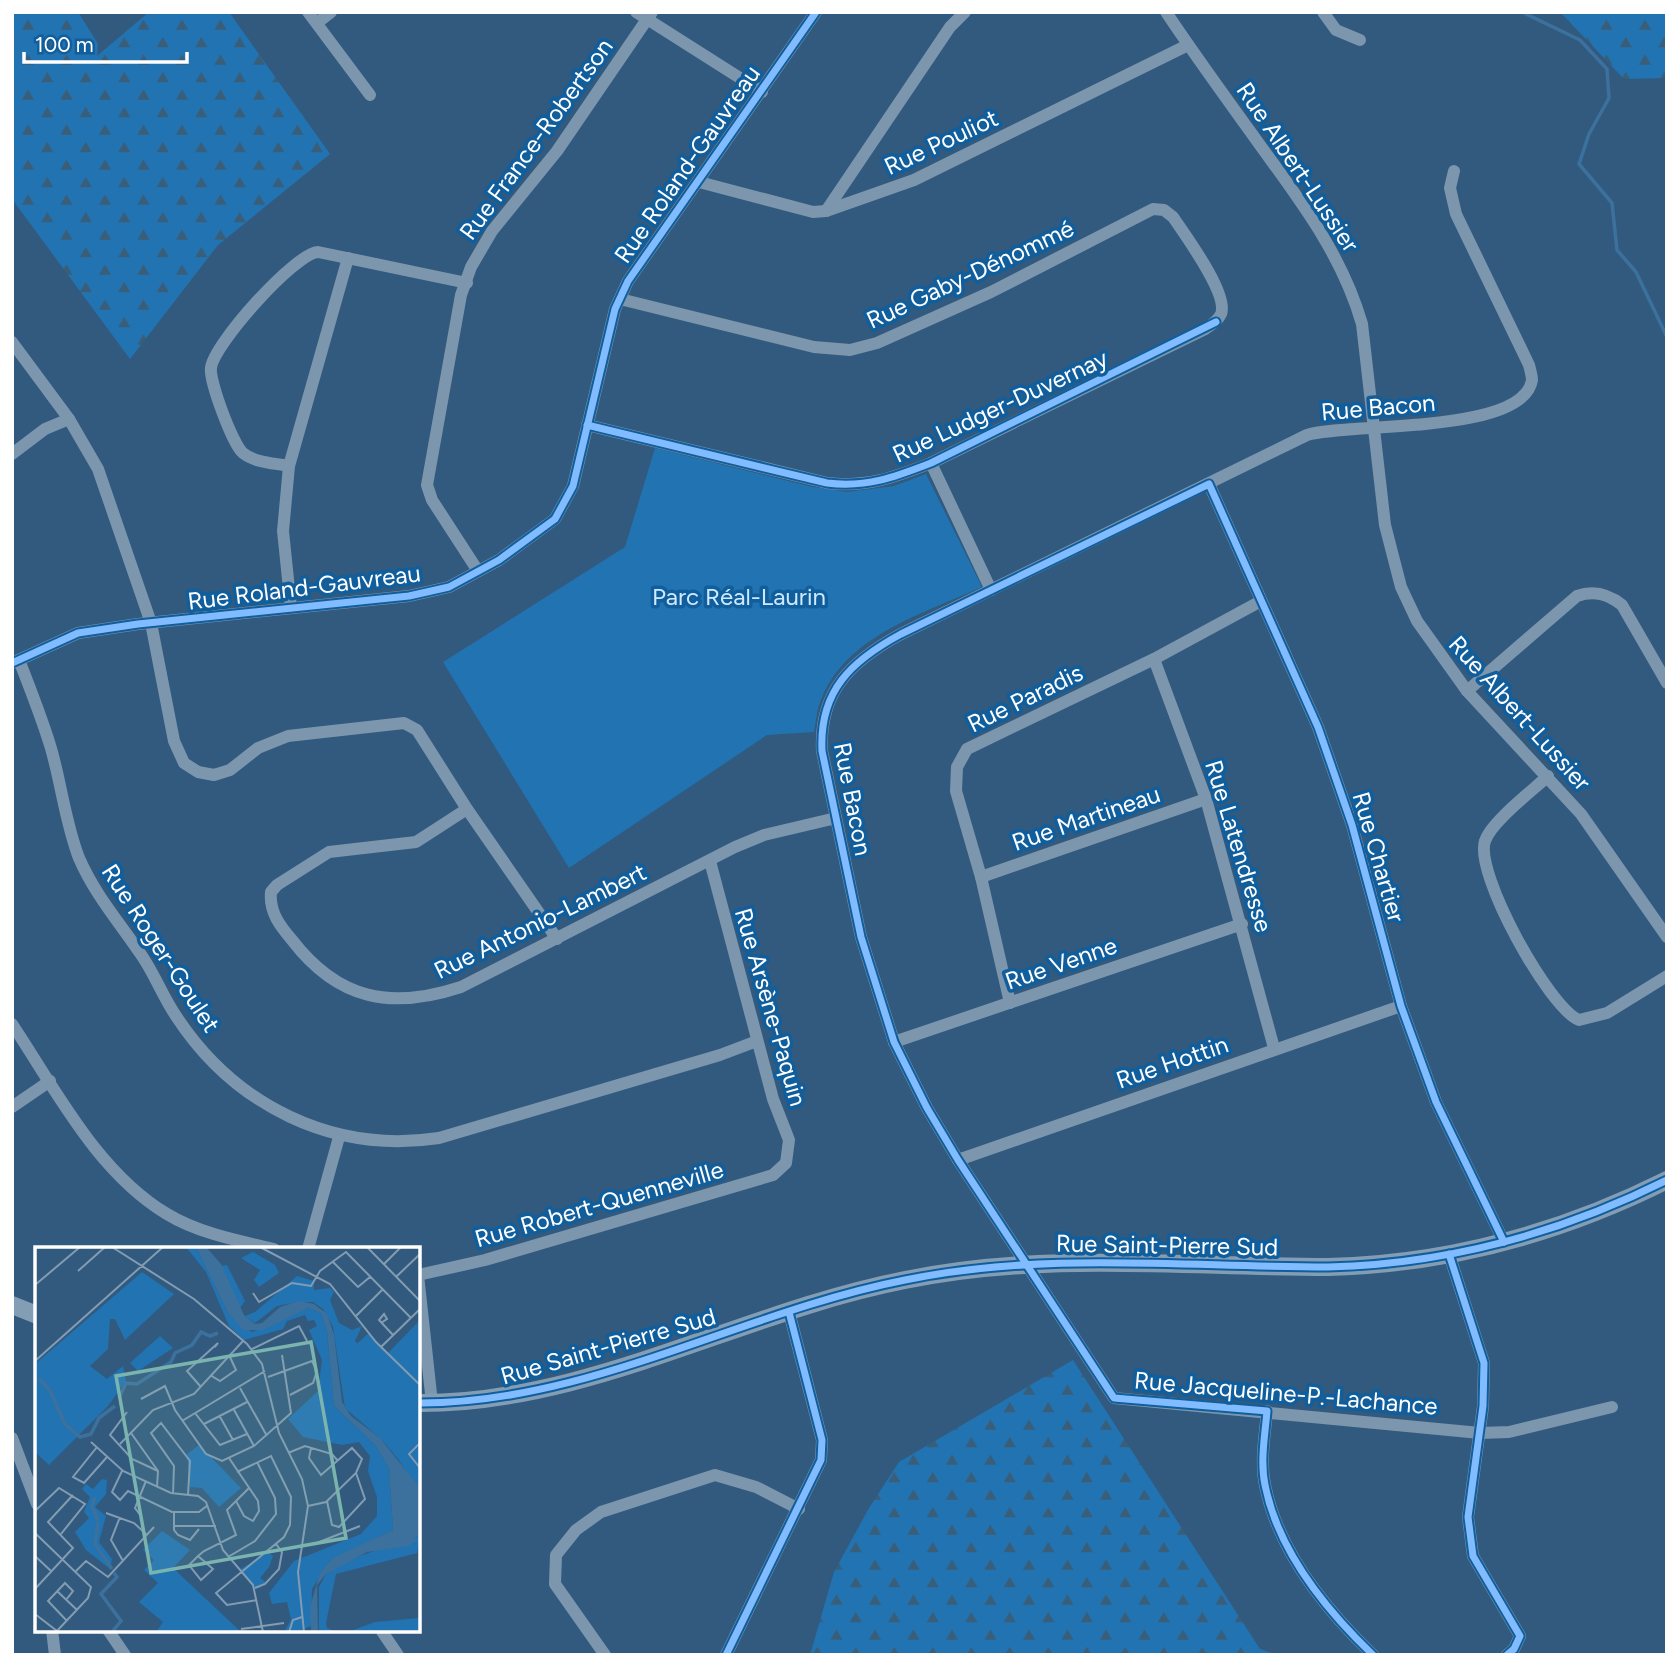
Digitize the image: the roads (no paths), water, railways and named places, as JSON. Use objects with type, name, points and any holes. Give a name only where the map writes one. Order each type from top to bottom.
[{"type":"street","points":[[308,12],[370,95]]},
{"type":"street","points":[[317,23],[331,12]]},
{"type":"street","points":[[636,12],[650,16],[761,92]]},
{"type":"street","name":"Rue Roland-Gauvreau","points":[[16,662],[78,634],[151,623],[409,596],[449,587],[499,560],[555,519],[573,486],[615,309],[628,281],[816,12]]},
{"type":"street","points":[[826,211],[950,27],[965,12]]},
{"type":"street","name":"Rue Albert-Lussier","points":[[1166,12],[1316,222],[1339,260],[1362,324],[1385,525],[1402,590],[1429,642],[1467,691],[1581,814],[1667,936]]},
{"type":"street","points":[[1323,12],[1336,30],[1360,40]]},
{"type":"street","name":"Rue France-Robertson","points":[[478,571],[432,500],[427,485],[461,295],[471,267],[492,231],[557,151],[650,16]]},
{"type":"street","name":"Rue Pouliot","points":[[699,182],[813,212],[826,211],[914,180],[1188,45]]},
{"type":"street","name":"Rue Bacon","points":[[1027,1262],[958,1160],[894,1042],[861,937],[822,751],[821,732],[826,708],[848,670],[876,648],[1307,435],[1329,430],[1452,421],[1494,412],[1526,394],[1532,380],[1529,365],[1456,214],[1450,188],[1454,170]]},
{"type":"street","name":"Rue Gaby-Dénommé","points":[[620,299],[814,347],[849,349],[877,343],[991,292],[1153,209],[1164,210],[1173,217],[1213,281],[1223,307],[1216,322]]},
{"type":"street","points":[[289,466],[258,460],[239,449],[213,384],[211,366],[248,313],[302,257],[318,252],[467,283]]},
{"type":"street","points":[[291,608],[284,531],[289,466],[348,258]]},
{"type":"street","name":"Rue Ludger-Duvernay","points":[[587,425],[846,485],[884,482],[931,463],[1216,322]]},
{"type":"street","points":[[12,342],[69,419],[98,469],[151,623],[174,741],[178,753],[191,768],[214,775],[230,770],[258,748],[288,736],[397,721],[417,730],[467,809],[557,939]]},
{"type":"street","points":[[12,454],[45,429],[69,419]]},
{"type":"street","points":[[931,463],[991,590]]},
{"type":"street","name":"Rue Chartier","points":[[1209,484],[1322,739],[1352,825],[1401,1006],[1436,1102],[1504,1242]]},
{"type":"street","points":[[1467,691],[1577,596],[1587,593],[1612,598],[1622,606],[1667,683]]},
{"type":"street","name":"Rue Paradis","points":[[1010,1003],[981,877],[956,791],[960,758],[973,746],[1154,659],[1261,601]]},
{"type":"street","name":"Rue Latendresse","points":[[1154,659],[1206,799],[1274,1048]]},
{"type":"street","name":"Rue Roger-Goulet","points":[[16,662],[50,744],[79,857],[105,907],[142,957],[176,1016],[209,1059],[250,1094],[298,1122],[339,1137],[413,1142],[461,1133],[720,1055],[757,1041]]},
{"type":"street","points":[[1548,776],[1491,830],[1484,850],[1495,892],[1532,963],[1556,1002],[1571,1017],[1579,1020],[1608,1013],[1667,976]]},
{"type":"street","name":"Rue Martineau","points":[[981,877],[1206,799]]},
{"type":"street","name":"Rue Antonio-Lambert","points":[[467,809],[416,842],[329,852],[277,885],[271,892],[272,911],[307,960],[327,977],[352,990],[381,999],[435,996],[461,987],[764,835],[836,818]]},
{"type":"street","name":"Rue Arsène-Paquin","points":[[710,861],[773,1099],[789,1140],[786,1163]]},
{"type":"street","name":"Rue Venne","points":[[894,1042],[1242,924]]},
{"type":"street","name":"Rue Hottin","points":[[958,1160],[1401,1006]]},
{"type":"street","points":[[12,1024],[99,1152],[136,1191],[167,1215],[187,1224],[267,1247]]},
{"type":"street","points":[[12,1107],[50,1081]]},
{"type":"street","points":[[309,1247],[339,1137]]},
{"type":"street","name":"Rue Robert-Quenneville","points":[[420,1275],[485,1260],[774,1175],[786,1163]]},
{"type":"street","name":"Rue Saint-Pierre Sud","points":[[425,1403],[485,1401],[551,1388],[789,1312],[904,1280],[1027,1262],[1350,1266],[1449,1254],[1563,1227],[1667,1180]]},
{"type":"street","points":[[1449,1254],[1484,1363],[1480,1433],[1468,1517],[1473,1556],[1520,1636],[1507,1655]]},
{"type":"street","name":"Rue Jacqueline-P.-Lachance","points":[[1027,1262],[1114,1398],[1267,1410],[1480,1433],[1508,1432],[1612,1407]]},
{"type":"street","points":[[12,1305],[35,1314]]},
{"type":"street","points":[[420,1312],[425,1403]]},
{"type":"street","points":[[726,1655],[799,1510],[821,1460],[822,1440],[789,1312]]},
{"type":"street","points":[[1267,1410],[1262,1463],[1265,1485],[1289,1549],[1337,1620],[1373,1655]]},
{"type":"street","points":[[12,1438],[35,1499]]},
{"type":"street","points":[[605,1655],[555,1584],[556,1555],[576,1530],[601,1512],[715,1475],[756,1487],[799,1510]]},
{"type":"street","points":[[52,1632],[55,1655]]},
{"type":"street","points":[[109,1632],[125,1655]]},
{"type":"street","points":[[382,1632],[398,1655]]},
{"type":"waterway","points":[[1522,12],[1580,40],[1607,69],[1609,98],[1589,134],[1579,164],[1612,203],[1617,250],[1636,272],[1667,337]]},
{"type":"park label","name":"Parc Réal-Laurin","points":[[739,596]]}]
